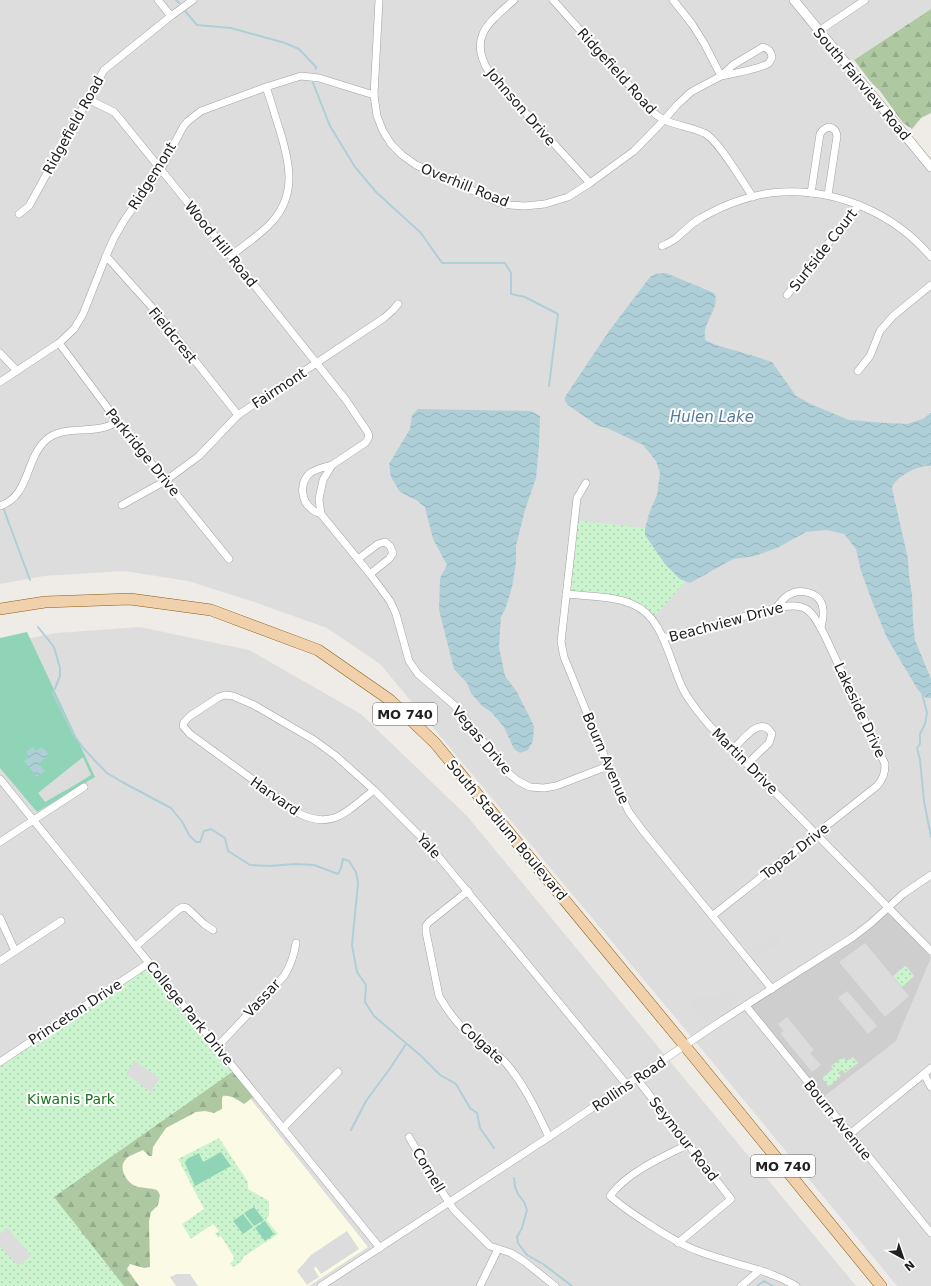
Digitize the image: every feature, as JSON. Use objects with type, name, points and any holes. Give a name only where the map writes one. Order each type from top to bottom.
[{"type":"main road","name":"South Stadium Boulevard","points":[[0,609],[45,602],[130,599],[210,610],[318,650],[390,700],[435,743],[685,1046],[880,1286]]},
{"type":"street","points":[[158,0],[171,16]]},
{"type":"street","name":"Ridgefield Road","points":[[19,214],[29,206],[104,70],[193,0]]},
{"type":"street","name":"Overhill Road","points":[[379,0],[374,95],[378,116],[383,131],[391,144],[402,155],[416,165],[500,203],[525,206],[545,204],[568,197],[634,151],[664,120],[676,105],[691,92],[721,76],[732,66],[763,47],[768,49],[771,53],[772,57],[769,63],[735,74],[721,76]]},
{"type":"street","name":"Johnson Drive","points":[[514,0],[491,21],[482,34],[480,51],[484,63],[490,74],[590,183]]},
{"type":"street","name":"Ridgefield Road","points":[[553,0],[655,114],[664,120],[705,133],[716,142],[752,197]]},
{"type":"street","points":[[673,0],[692,24],[704,43],[721,76]]},
{"type":"street","name":"South Fairview Road","points":[[794,0],[931,167]]},
{"type":"street","points":[[819,31],[865,0]]},
{"type":"street","name":"Ridgemont","points":[[0,382],[59,343],[74,329],[98,278],[114,238],[125,219],[161,169],[180,131],[193,116],[201,111],[301,76],[319,78],[374,95]]},
{"type":"street","points":[[231,256],[271,223],[281,211],[287,199],[290,171],[285,148],[266,87]]},
{"type":"street","name":"Wood Hill Road","points":[[88,99],[114,112],[346,400],[367,431],[369,439],[365,443],[332,465]]},
{"type":"street","points":[[811,193],[820,134],[828,127],[833,128],[838,136],[828,195]]},
{"type":"street","points":[[662,246],[675,239],[701,218],[732,204],[752,197],[782,192],[811,193],[828,195],[884,216],[910,235],[931,257]]},
{"type":"street","name":"Surfside Court","points":[[787,296],[858,205]]},
{"type":"street","name":"Fieldcrest","points":[[106,256],[158,314],[238,415]]},
{"type":"street","points":[[858,371],[870,356],[880,331],[893,316],[931,286]]},
{"type":"street","name":"Fairmont","points":[[122,505],[166,481],[198,456],[238,415],[317,364],[384,318],[398,304]]},
{"type":"street","name":"Parkridge Drive","points":[[59,343],[118,422],[229,559]]},
{"type":"street","points":[[0,353],[16,371]]},
{"type":"street","points":[[0,506],[4,505],[18,495],[36,454],[45,441],[54,434],[66,431],[84,431],[103,428],[118,422]]},
{"type":"street","points":[[321,514],[319,500],[324,480],[332,465]]},
{"type":"street","name":"Vegas Drive","points":[[332,465],[309,474],[304,481],[302,487],[306,503],[312,510],[321,514],[390,601],[396,614],[409,661],[418,674],[454,705],[507,772],[518,781],[530,787],[544,788],[556,786],[608,766]]},
{"type":"street","name":"Bourn Avenue","points":[[586,482],[577,498],[561,642],[564,657],[608,766],[629,812],[772,989]]},
{"type":"street","points":[[358,559],[378,544],[385,542],[390,546],[393,553],[389,559],[370,574]]},
{"type":"street","points":[[776,608],[787,596],[795,592],[806,591],[814,594],[820,601],[823,610],[823,631]]},
{"type":"street","name":"Martin Drive","points":[[566,594],[620,600],[633,604],[653,619],[660,630],[683,690],[691,704],[709,725],[931,951]]},
{"type":"street","name":"Beachview Drive","points":[[663,638],[789,605],[802,606],[810,611],[823,631]]},
{"type":"street","name":"Lakeside Drive","points":[[823,631],[885,764],[885,773],[877,786]]},
{"type":"street","name":"Yale","points":[[183,726],[184,722],[190,716],[219,697],[226,695],[233,696],[254,705],[314,740],[336,756],[374,790],[429,845],[627,1086]]},
{"type":"street","name":"Harvard","points":[[183,726],[190,734],[309,819],[318,821],[336,818],[374,790]]},
{"type":"street","points":[[733,749],[755,728],[764,726],[769,729],[772,734],[769,743],[747,764]]},
{"type":"street","name":"College Park Drive","points":[[0,779],[380,1248]]},
{"type":"street","name":"Topaz Drive","points":[[712,916],[877,786]]},
{"type":"street","points":[[0,842],[84,787]]},
{"type":"street","name":"Rollins Road","points":[[321,1286],[853,937],[870,924],[903,894],[931,875]]},
{"type":"street","name":"Colgate","points":[[468,891],[426,926],[428,946],[439,996],[465,1031],[471,1037],[495,1052],[518,1078],[549,1137]]},
{"type":"street","points":[[136,946],[183,907],[187,908],[204,924],[213,930]]},
{"type":"street","points":[[0,918],[15,951]]},
{"type":"street","points":[[0,961],[61,921]]},
{"type":"street","name":"Vassar","points":[[217,1047],[284,976],[290,967],[296,943]]},
{"type":"street","name":"Princeton Drive","points":[[0,1062],[149,963]]},
{"type":"street","name":"Bourn Avenue","points":[[746,1006],[931,1233]]},
{"type":"street","points":[[850,1134],[931,1068]]},
{"type":"street","points":[[283,1128],[338,1072]]},
{"type":"street","points":[[924,1074],[931,1087]]},
{"type":"street","name":"Seymour Road","points":[[637,1079],[732,1199],[678,1243]]},
{"type":"street","name":"Cornell","points":[[409,1137],[454,1210],[490,1246],[511,1253],[525,1262],[555,1286]]},
{"type":"street","points":[[689,1144],[651,1163],[616,1188],[610,1196],[621,1206],[678,1243],[699,1252],[783,1278],[796,1286]]},
{"type":"street","points":[[480,1286],[498,1249]]},
{"type":"street","points":[[741,1286],[760,1270]]},
{"type":"shaded area","points":[[0,0],[931,0],[931,9],[846,65],[931,171],[931,957],[887,907],[896,1041],[931,958],[931,1286],[897,1286],[695,1041],[380,664],[327,628],[251,601],[188,581],[124,571],[44,576],[0,584]]},
{"type":"shaded area","points":[[140,627],[249,650],[361,714],[467,816],[856,1286],[0,1286],[0,644],[56,633]]},
{"type":"shaded area","points":[[83,757],[91,775],[45,802],[38,793]]},
{"type":"shaded area","points":[[887,907],[931,958],[896,1041],[818,1101],[743,1007],[868,924]]},
{"type":"shaded area","points":[[777,932],[783,941],[757,959],[751,950]]},
{"type":"shaded area","points":[[865,943],[909,996],[885,1017],[839,962]]},
{"type":"shaded area","points":[[723,989],[746,993],[705,1021],[689,1002],[694,998],[694,996],[722,998]]},
{"type":"shaded area","points":[[847,991],[877,1026],[868,1034],[838,998]]},
{"type":"shaded area","points":[[787,1017],[814,1050],[810,1053],[821,1065],[812,1072],[780,1033],[784,1031],[778,1024]]},
{"type":"shaded area","points":[[134,1061],[160,1078],[151,1092],[126,1074]]},
{"type":"shaded area","points":[[230,1073],[368,1247],[309,1286],[124,1286],[53,1197]]},
{"type":"shaded area","points":[[7,1228],[31,1255],[18,1266],[0,1246],[0,1234]]},
{"type":"shaded area","points":[[347,1231],[359,1249],[321,1274],[315,1267],[314,1269],[319,1277],[307,1285],[297,1271],[311,1255]]},
{"type":"shaded area","points":[[177,1274],[190,1274],[198,1286],[176,1286],[170,1277]]},
{"type":"green space","points":[[931,9],[931,113],[921,118],[912,129],[903,123],[880,91],[870,81],[854,60]]},
{"type":"green space","points":[[575,520],[645,528],[645,535],[650,542],[680,579],[686,581],[653,618],[633,603],[566,593]]},
{"type":"green space","points":[[27,632],[95,777],[37,812],[0,768],[0,638]]},
{"type":"green space","points":[[149,963],[256,1095],[244,1104],[232,1097],[223,1096],[222,1109],[214,1113],[205,1111],[196,1112],[166,1128],[153,1147],[152,1156],[149,1156],[143,1150],[129,1156],[123,1163],[124,1175],[130,1183],[138,1187],[157,1190],[160,1195],[158,1205],[151,1212],[149,1221],[150,1267],[144,1268],[130,1264],[127,1269],[139,1286],[0,1286]]},
{"type":"green space","name":"Kiwanis Park","points":[[149,963],[235,1070],[54,1197],[124,1286],[0,1286],[0,1062]]},
{"type":"green space","points":[[905,966],[914,976],[902,987],[893,976]]},
{"type":"green space","points":[[843,1057],[846,1061],[853,1057],[858,1063],[845,1073],[842,1070],[838,1073],[841,1076],[829,1087],[822,1078],[833,1069],[831,1066]]},
{"type":"green space","points":[[219,1138],[248,1182],[248,1189],[269,1201],[269,1216],[266,1219],[278,1234],[243,1257],[241,1262],[233,1267],[230,1263],[233,1261],[234,1257],[221,1236],[218,1238],[215,1233],[219,1231],[213,1224],[191,1239],[182,1224],[204,1209],[178,1159]]},
{"type":"green space","points":[[221,1152],[231,1166],[195,1186],[185,1163],[187,1159],[199,1153],[203,1162]]},
{"type":"green space","points":[[254,1207],[264,1220],[254,1226],[244,1213]]},
{"type":"green space","points":[[243,1214],[253,1227],[243,1234],[233,1221]]},
{"type":"green space","points":[[265,1221],[274,1234],[265,1241],[255,1228]]},
{"type":"water","name":"Hulen Lake","points":[[666,273],[714,293],[716,301],[705,329],[705,340],[716,345],[772,362],[796,396],[813,405],[849,420],[886,423],[907,424],[923,419],[931,413],[931,466],[921,467],[908,472],[894,484],[892,488],[908,559],[915,640],[931,679],[931,698],[926,698],[918,690],[887,638],[861,571],[856,549],[844,534],[827,530],[806,532],[777,548],[755,556],[733,559],[690,583],[680,579],[665,564],[645,535],[645,528],[650,511],[657,495],[660,473],[656,461],[643,445],[607,428],[598,426],[568,405],[565,401],[565,397],[609,331],[650,277],[655,274]]},
{"type":"water","points":[[418,409],[531,411],[540,416],[536,478],[525,510],[516,546],[516,563],[512,587],[506,607],[501,617],[499,647],[505,676],[517,692],[534,726],[533,741],[528,750],[520,753],[514,749],[504,727],[491,712],[482,706],[471,693],[467,683],[454,669],[439,610],[440,578],[447,565],[433,539],[425,507],[416,500],[400,492],[391,477],[389,464],[410,429],[412,415]]},
{"type":"water","points":[[33,747],[36,751],[42,747],[49,755],[38,764],[45,771],[37,777],[24,761],[29,756],[26,752]]},
{"type":"waterway","points":[[176,0],[179,3]]},
{"type":"waterway","points":[[185,11],[197,25],[231,28],[285,43],[299,49],[316,67],[316,69]]},
{"type":"waterway","points":[[313,83],[330,126],[355,167],[376,192],[421,233],[442,263],[505,263],[511,273],[511,294],[525,297],[558,314],[549,386]]},
{"type":"waterway","points":[[4,510],[30,580]]},
{"type":"waterway","points":[[38,627],[54,647],[60,668],[60,676],[53,693],[74,735],[84,749],[107,773],[171,808],[183,823],[189,835],[196,842],[200,842],[204,831],[211,829],[225,838],[228,851],[250,865],[314,865],[338,874],[343,859],[349,861],[356,872],[358,883],[352,945],[357,972],[366,985],[365,1002],[374,1016],[420,1055],[440,1075],[456,1084],[470,1108],[477,1113],[480,1128],[494,1148]]},
{"type":"waterway","points":[[922,693],[927,713],[925,724],[920,734],[920,744],[917,748],[920,760],[924,801],[931,837]]},
{"type":"waterway","points":[[351,1130],[366,1101],[406,1044]]},
{"type":"waterway","points":[[514,1178],[515,1187],[527,1210],[522,1228],[517,1237],[518,1243],[527,1255],[543,1264],[572,1286]]},
{"type":"waterway","points":[[757,1286],[764,1281],[773,1286]]}]
